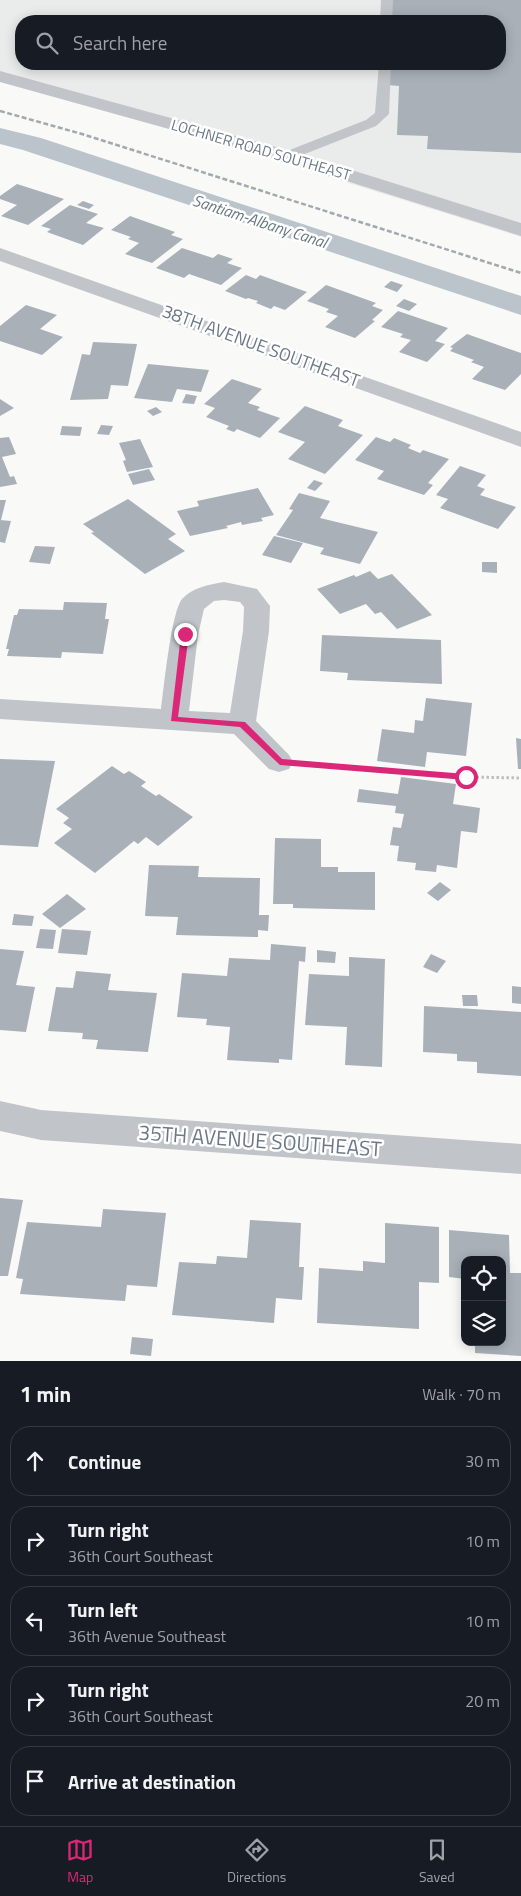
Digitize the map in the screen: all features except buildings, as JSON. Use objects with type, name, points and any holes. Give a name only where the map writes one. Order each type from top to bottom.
[{"type":"street","name":"LOCHNER ROAD SOUTHEAST","points":[[0,76],[287,156],[521,230]]},
{"type":"street","name":"38TH AVENUE SOUTHEAST","points":[[0,254],[521,440]]},
{"type":"street","points":[[174,719],[185,634],[192,605],[206,594],[224,591],[248,595],[257,606],[256,631],[242,724]]},
{"type":"street","points":[[0,708],[242,724],[280,762]]},
{"type":"street","name":"35TH AVENUE SOUTHEAST","points":[[0,1116],[41,1125],[521,1159]]},
{"type":"lane","points":[[386,15],[387,0]]},
{"type":"lane","points":[[287,156],[371,123],[382,114],[385,70]]},
{"type":"path","points":[[280,762],[466,777],[521,778]]},
{"type":"shaded area","points":[[0,0],[521,0],[521,237],[0,74]]},
{"type":"waterway","name":"Santiam-Albany Canal","points":[[0,136],[32,144],[521,306]]},
{"type":"railway","points":[[0,111],[82,134],[521,273]]},
{"type":"route","points":[[185,634],[174,719],[242,724],[280,762],[466,777]]}]
